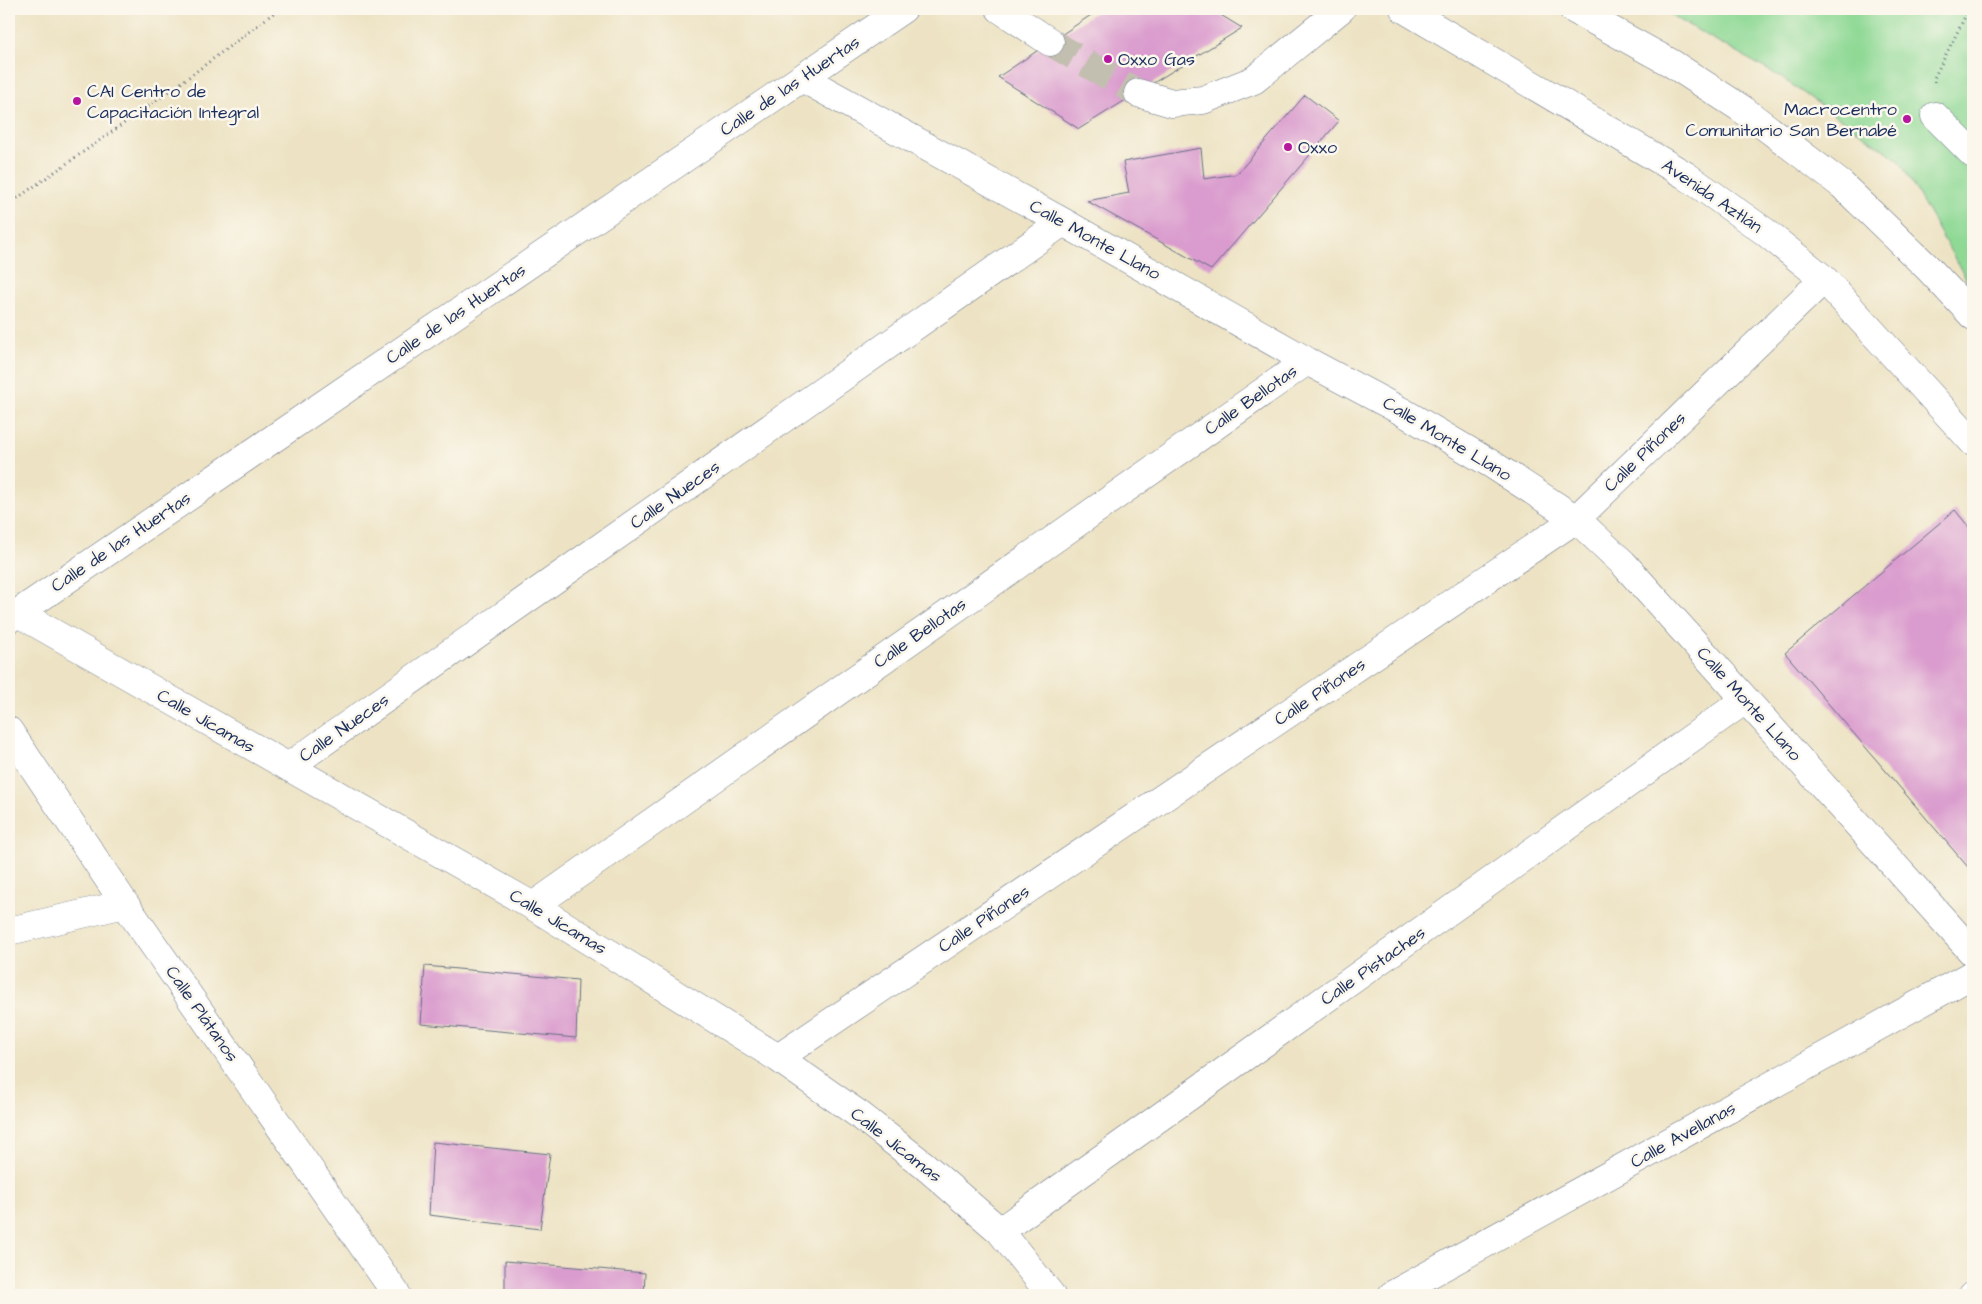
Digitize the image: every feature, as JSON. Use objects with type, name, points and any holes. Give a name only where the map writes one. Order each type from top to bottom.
[{"type":"street","name":"Calle de las Huertas","points":[[13,616],[903,9]]},
{"type":"street","points":[[1000,9],[1050,42]]},
{"type":"street","points":[[1138,93],[1172,103],[1196,101],[1254,80],[1341,9]]},
{"type":"street","name":"Avenida Aztlán","points":[[1404,9],[1685,175],[1764,231],[1824,279],[1973,442]]},
{"type":"street","points":[[1573,9],[1671,63],[1742,109],[1834,179],[1929,269],[1973,316]]},
{"type":"street","name":"Calle Monte Llano","points":[[802,78],[1403,412],[1493,465],[1576,519],[1623,563],[1973,953]]},
{"type":"street","points":[[1934,116],[1973,154]]},
{"type":"street","name":"Calle Nueces","points":[[288,767],[1063,222]]},
{"type":"street","name":"Calle Piñones","points":[[778,1058],[1576,519],[1824,279]]},
{"type":"street","name":"Calle Bellotas","points":[[533,906],[1308,360]]},
{"type":"street","name":"Calle Jícamas","points":[[13,616],[288,767],[533,906],[778,1058],[868,1122],[925,1166],[1000,1231],[1050,1295]]},
{"type":"street","name":"Calle Pistaches","points":[[1000,1231],[1745,700]]},
{"type":"street","name":"Calle Plátanos","points":[[9,731],[125,904],[397,1295]]},
{"type":"street","points":[[9,931],[125,904]]},
{"type":"street","name":"Calle Avellanas","points":[[1392,1295],[1973,974]]},
{"type":"path","points":[[9,204],[173,89],[279,9]]},
{"type":"path","points":[[1934,116],[1934,78],[1969,9]]},
{"type":"green space","name":"Macrocentro Comunitario San Bernabé","points":[[1660,9],[1973,9],[1973,291],[1899,160],[1782,78]]},
{"type":"building","name":"Oxxo Gas","points":[[1100,9],[1211,9],[1242,28],[1079,129],[998,77]]},
{"type":"building","points":[[1305,95],[1339,121],[1211,270],[1087,201],[1129,193],[1123,162],[1201,148],[1204,179],[1237,174]]},
{"type":"building","points":[[1955,510],[1973,532],[1973,873],[1785,653]]},
{"type":"building","points":[[425,966],[578,980],[576,1038],[421,1024]]},
{"type":"building","points":[[433,1142],[550,1154],[540,1229],[429,1215]]},
{"type":"building","points":[[505,1261],[645,1273],[644,1295],[505,1295]]},
{"type":"tunnel","points":[[1050,42],[1138,93]]},
{"type":"place","name":"Oxxo Gas","points":[[1108,59]]},
{"type":"place","name":"CAI Centro de Capacitación Integral","points":[[77,101]]},
{"type":"place","name":"Macrocentro Comunitario San Bernabé","points":[[1907,119]]},
{"type":"place","name":"Oxxo","points":[[1288,147]]}]
